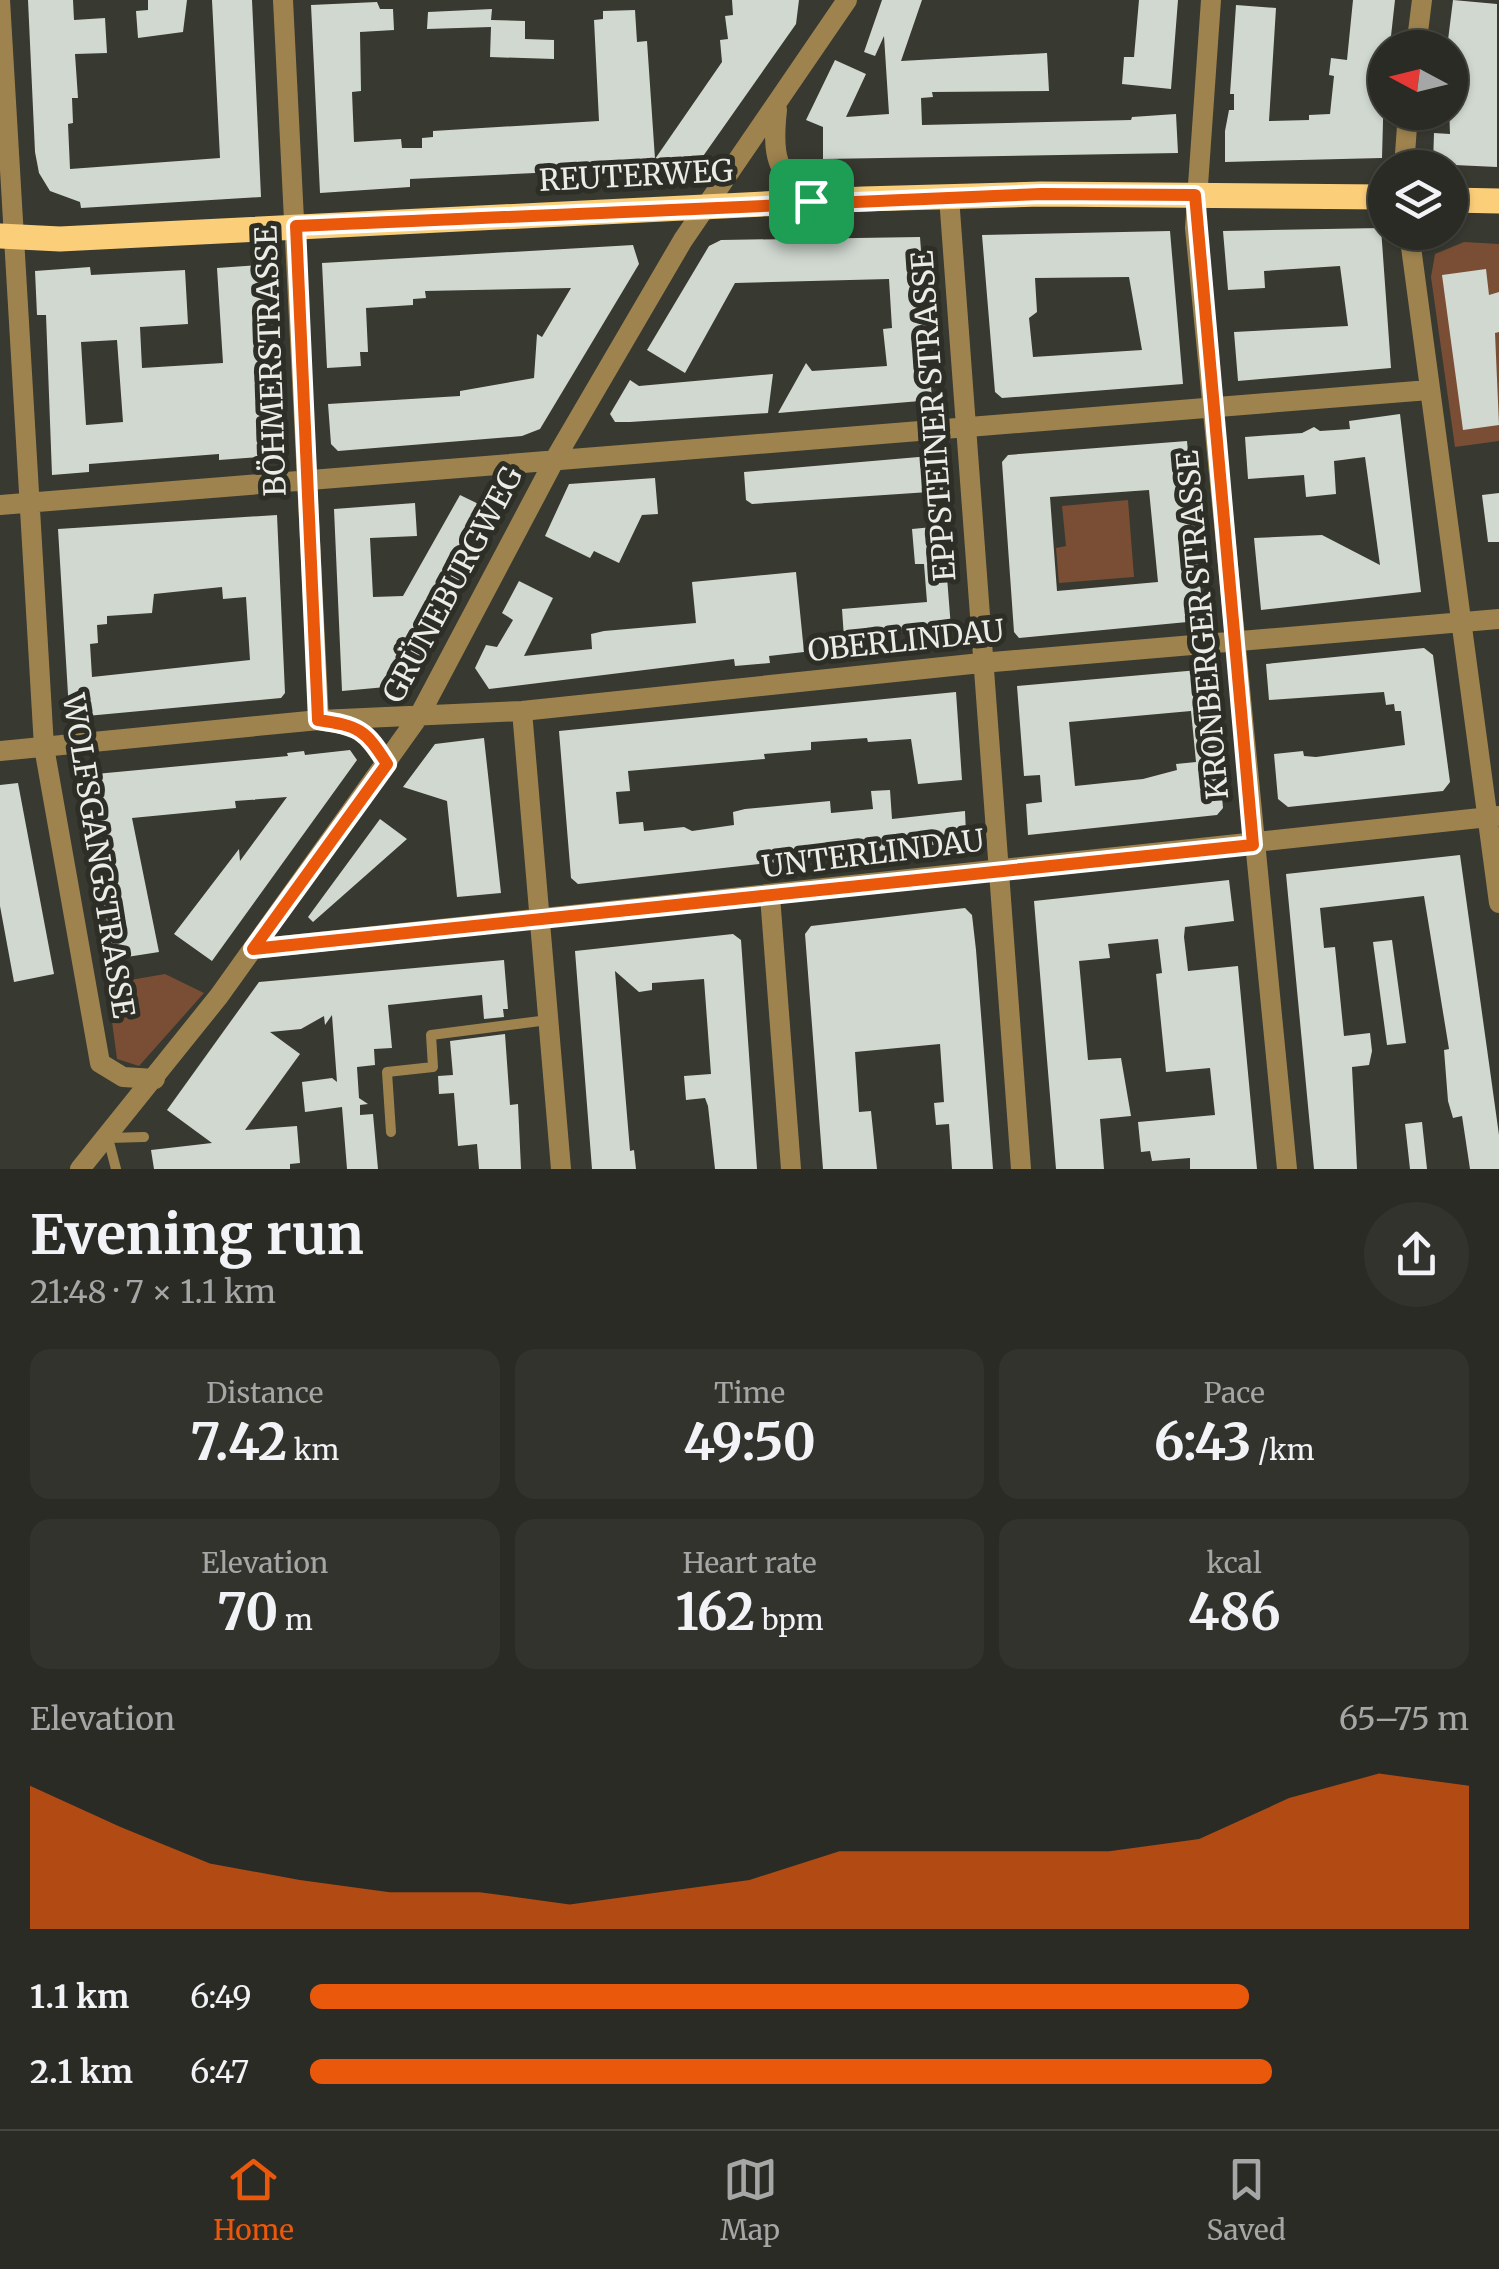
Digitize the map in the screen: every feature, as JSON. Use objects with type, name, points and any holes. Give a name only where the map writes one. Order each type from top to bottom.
[{"type":"main road","name":"REUTERWEG","points":[[4,239],[811,201],[1368,196]]},
{"type":"main road","points":[[1468,200],[1499,201]]},
{"type":"street","name":"WOLFSGANGSTRASSE","points":[[0,0],[4,239],[44,747],[100,1063],[123,1078],[156,1079]]},
{"type":"street","name":"BÖHMERSTRASSE","points":[[283,0],[318,720]]},
{"type":"street","name":"GRÜNEBURGWEG","points":[[80,1169],[156,1079],[419,716],[555,458],[708,205],[848,0]]},
{"type":"street","name":"KRONBERGER STRASSE","points":[[1211,0],[1195,195],[1253,845],[1287,1169]]},
{"type":"street","points":[[1418,30],[1422,0]]},
{"type":"street","points":[[778,103],[775,156],[787,181],[811,201]]},
{"type":"street","name":"EPPSTEINER STRASSE","points":[[949,197],[1020,1169]]},
{"type":"street","points":[[1411,250],[1493,817],[1499,903]]},
{"type":"street","points":[[0,505],[1429,390]]},
{"type":"street","name":"OBERLINDAU","points":[[0,751],[318,720],[522,710],[1236,639],[1499,619]]},
{"type":"street","points":[[522,710],[561,1169]]},
{"type":"street","name":"OBERLINDAU","points":[[318,720],[354,726],[369,735],[387,764]]},
{"type":"street","name":"UNTERLINDAU","points":[[253,949],[1493,817]]},
{"type":"street","points":[[770,896],[791,1169]]},
{"type":"lane","points":[[391,1132],[386,1072],[434,1067],[431,1035],[550,1020]]},
{"type":"lane","points":[[116,1169],[108,1138],[144,1137]]},
{"type":"shaded area","points":[[1468,242],[1499,244],[1499,441],[1455,447],[1431,277],[1435,254],[1468,250]]},
{"type":"shaded area","points":[[1128,500],[1134,577],[1059,583],[1056,548],[1066,546],[1062,506]]},
{"type":"shaded area","points":[[165,974],[204,993],[139,1066],[117,1059],[107,984]]},
{"type":"building","points":[[28,0],[73,0],[74,20],[105,18],[107,53],[75,54],[78,98],[72,98],[73,123],[68,124],[70,169],[220,158],[212,0],[252,0],[261,197],[81,208],[80,202],[50,191],[39,173],[35,152]]},
{"type":"building","points":[[148,0],[187,0],[183,32],[138,38],[136,11],[148,10]]},
{"type":"building","points":[[732,0],[799,0],[796,24],[694,169],[687,173],[663,175],[663,167],[410,179],[410,187],[320,193],[311,5],[377,2],[380,9],[393,9],[394,30],[360,32],[361,91],[352,92],[354,142],[401,139],[402,148],[422,148],[422,138],[433,137],[433,131],[599,121],[594,20],[603,19],[603,11],[635,10],[637,42],[647,41],[655,159],[722,62],[720,40],[728,39],[725,16],[733,15]]},
{"type":"building","points":[[882,0],[922,0],[901,61],[1047,53],[1049,91],[932,92],[933,97],[921,98],[922,125],[1131,120],[1176,114],[1178,153],[823,159],[823,127],[806,120],[835,60],[866,74],[846,117],[889,114],[884,36],[875,56],[864,52]]},
{"type":"building","points":[[1139,0],[1178,0],[1171,89],[1122,84],[1124,57],[1134,57]]},
{"type":"building","points":[[1353,0],[1395,0],[1392,30],[1368,30],[1368,130],[1383,130],[1382,150],[1368,150],[1368,158],[1225,162],[1225,131],[1229,110],[1234,110],[1234,94],[1230,94],[1236,5],[1276,8],[1269,121],[1309,120],[1309,115],[1330,114],[1334,76],[1329,75],[1331,58],[1347,60]]},
{"type":"building","points":[[1453,0],[1497,4],[1497,167],[1468,166],[1468,150],[1433,150],[1434,133],[1468,130],[1468,30],[1449,30]]},
{"type":"building","points":[[492,9],[491,20],[525,21],[525,39],[554,40],[554,59],[490,57],[491,27],[427,29],[428,12]]},
{"type":"building","points":[[1368,228],[1368,250],[1383,250],[1391,368],[1238,381],[1234,332],[1348,326],[1340,266],[1264,271],[1265,288],[1228,290],[1223,231]]},
{"type":"building","points":[[1170,231],[1183,384],[1002,398],[995,392],[982,235]],"holes":[[[1129,277],[1142,350],[1033,357],[1029,318],[1037,312],[1035,278]]]},
{"type":"building","points":[[920,237],[932,400],[778,413],[806,363],[812,371],[887,366],[883,329],[892,328],[889,279],[735,283],[685,373],[647,350],[709,246],[721,240]]},
{"type":"building","points":[[633,245],[639,264],[540,429],[522,436],[338,451],[331,444],[328,404],[460,396],[460,391],[534,378],[537,334],[542,337],[571,288],[425,291],[426,298],[413,299],[413,305],[366,308],[368,352],[360,352],[361,366],[327,368],[322,263]]},
{"type":"building","points":[[259,265],[264,271],[275,456],[219,460],[219,454],[89,464],[89,472],[52,475],[46,315],[37,315],[35,271],[90,267],[91,275],[185,270],[188,324],[140,327],[142,368],[223,363],[217,268]],"holes":[[[117,340],[123,422],[86,425],[81,342]]]},
{"type":"building","points":[[1486,269],[1489,295],[1499,292],[1499,332],[1495,333],[1499,425],[1463,430],[1442,275]]},
{"type":"building","points":[[773,374],[768,413],[630,422],[615,422],[610,414],[630,380],[639,386]]},
{"type":"building","points":[[1400,414],[1421,592],[1261,610],[1254,538],[1322,535],[1380,565],[1365,457],[1334,461],[1336,494],[1306,497],[1304,475],[1248,479],[1245,437],[1302,433],[1314,427],[1320,431],[1350,429],[1349,421]]},
{"type":"building","points":[[1187,441],[1203,615],[1198,621],[1019,638],[1014,632],[1002,462],[1008,455]],"holes":[[[1149,490],[1158,582],[1057,591],[1050,497]]]},
{"type":"building","points":[[942,455],[946,499],[929,501],[929,492],[752,504],[746,500],[744,472]]},
{"type":"building","points":[[655,478],[658,514],[642,515],[619,563],[594,551],[590,558],[545,536],[569,484]]},
{"type":"building","points":[[1499,493],[1499,542],[1488,542],[1482,495]]},
{"type":"building","points":[[460,495],[495,512],[408,680],[397,686],[342,691],[334,509],[415,503],[417,536],[370,538],[373,597],[403,596]]},
{"type":"building","points":[[277,515],[285,693],[281,698],[76,717],[69,711],[58,529]],"holes":[[[222,587],[223,599],[246,597],[250,660],[92,677],[90,644],[98,643],[97,625],[107,624],[107,616],[152,613],[154,594]]]},
{"type":"building","points":[[943,526],[951,628],[844,638],[842,609],[927,602],[924,564],[915,564],[912,529]]},
{"type":"building","points":[[796,572],[804,652],[769,656],[770,663],[735,666],[734,659],[489,689],[475,668],[486,645],[497,647],[513,620],[502,613],[519,581],[553,598],[524,656],[592,649],[591,634],[604,631],[696,623],[692,582]]},
{"type":"building","points":[[1424,648],[1433,655],[1450,782],[1443,791],[1288,807],[1278,799],[1274,754],[1303,751],[1304,756],[1316,757],[1405,745],[1401,711],[1395,711],[1394,704],[1386,705],[1384,692],[1269,700],[1266,664]]},
{"type":"building","points":[[1210,669],[1223,808],[1217,815],[1028,835],[1026,804],[1042,802],[1040,775],[1024,776],[1017,686]],"holes":[[[1191,711],[1196,762],[1176,764],[1177,770],[1143,779],[1075,786],[1069,722]]]},
{"type":"building","points":[[956,692],[962,780],[918,784],[911,739],[868,742],[867,738],[811,742],[811,750],[764,754],[765,759],[628,771],[630,791],[616,792],[619,824],[643,822],[644,831],[684,827],[692,831],[734,825],[733,812],[745,809],[830,801],[831,813],[873,809],[871,791],[890,790],[892,819],[965,811],[966,834],[960,842],[578,884],[571,878],[559,731]]},
{"type":"building","points":[[484,738],[501,893],[457,897],[447,801],[403,787],[435,744]]},
{"type":"building","points":[[350,750],[357,760],[212,961],[174,934],[239,849],[240,861],[287,797],[235,801],[236,808],[132,818],[159,952],[114,959],[81,782],[85,775],[288,756],[287,753],[304,751],[305,755]]},
{"type":"building","points":[[18,783],[54,974],[14,982],[0,906],[0,785]]},
{"type":"building","points":[[380,819],[407,839],[313,922],[308,917]]},
{"type":"building","points":[[1460,855],[1499,1135],[1499,1169],[1470,1169],[1462,1116],[1453,1118],[1448,1101],[1444,1050],[1449,1049],[1424,896],[1320,908],[1324,948],[1335,947],[1344,1036],[1370,1033],[1372,1051],[1369,1065],[1352,1067],[1357,1169],[1314,1169],[1286,874]]},
{"type":"building","points":[[1229,880],[1234,921],[1185,927],[1184,937],[1188,971],[1238,966],[1257,1169],[1190,1169],[1190,1158],[1152,1161],[1150,1151],[1141,1152],[1138,1122],[1215,1115],[1210,1068],[1166,1072],[1156,974],[1162,973],[1158,939],[1108,944],[1110,958],[1079,961],[1088,1060],[1121,1058],[1131,1116],[1100,1119],[1104,1169],[1056,1169],[1034,901]]},
{"type":"building","points":[[965,908],[972,915],[976,950],[993,1169],[952,1169],[949,1124],[936,1125],[934,1103],[944,1102],[940,1044],[855,1052],[859,1112],[871,1111],[877,1169],[823,1169],[805,934],[811,926]]},
{"type":"building","points":[[733,934],[741,940],[757,1169],[715,1169],[705,1098],[686,1100],[684,1076],[711,1074],[704,979],[652,983],[652,990],[639,992],[615,971],[630,1151],[634,1150],[636,1169],[592,1169],[575,951]]},
{"type":"building","points":[[1392,940],[1406,1043],[1387,1045],[1373,942]]},
{"type":"building","points":[[504,960],[508,1009],[503,1009],[504,1017],[484,1019],[482,995],[388,1005],[392,1048],[374,1049],[375,1065],[357,1067],[359,1098],[368,1104],[360,1105],[360,1115],[373,1114],[378,1169],[347,1169],[342,1107],[305,1112],[302,1082],[332,1078],[337,1082],[332,1015],[325,1025],[324,1016],[301,1029],[270,1032],[300,1054],[245,1130],[297,1126],[300,1163],[290,1164],[290,1169],[154,1169],[151,1150],[212,1143],[167,1110],[259,982]]},
{"type":"building","points":[[505,1034],[510,1105],[518,1104],[521,1169],[479,1169],[477,1144],[458,1146],[454,1093],[439,1094],[438,1076],[453,1075],[450,1041]]},
{"type":"building","points":[[1422,1122],[1427,1169],[1410,1169],[1405,1124]]},
{"type":"route","points":[[1041,194],[1195,195],[1253,845],[253,949],[387,764],[369,735],[354,726],[318,720],[296,226],[811,201],[1041,194]]}]
